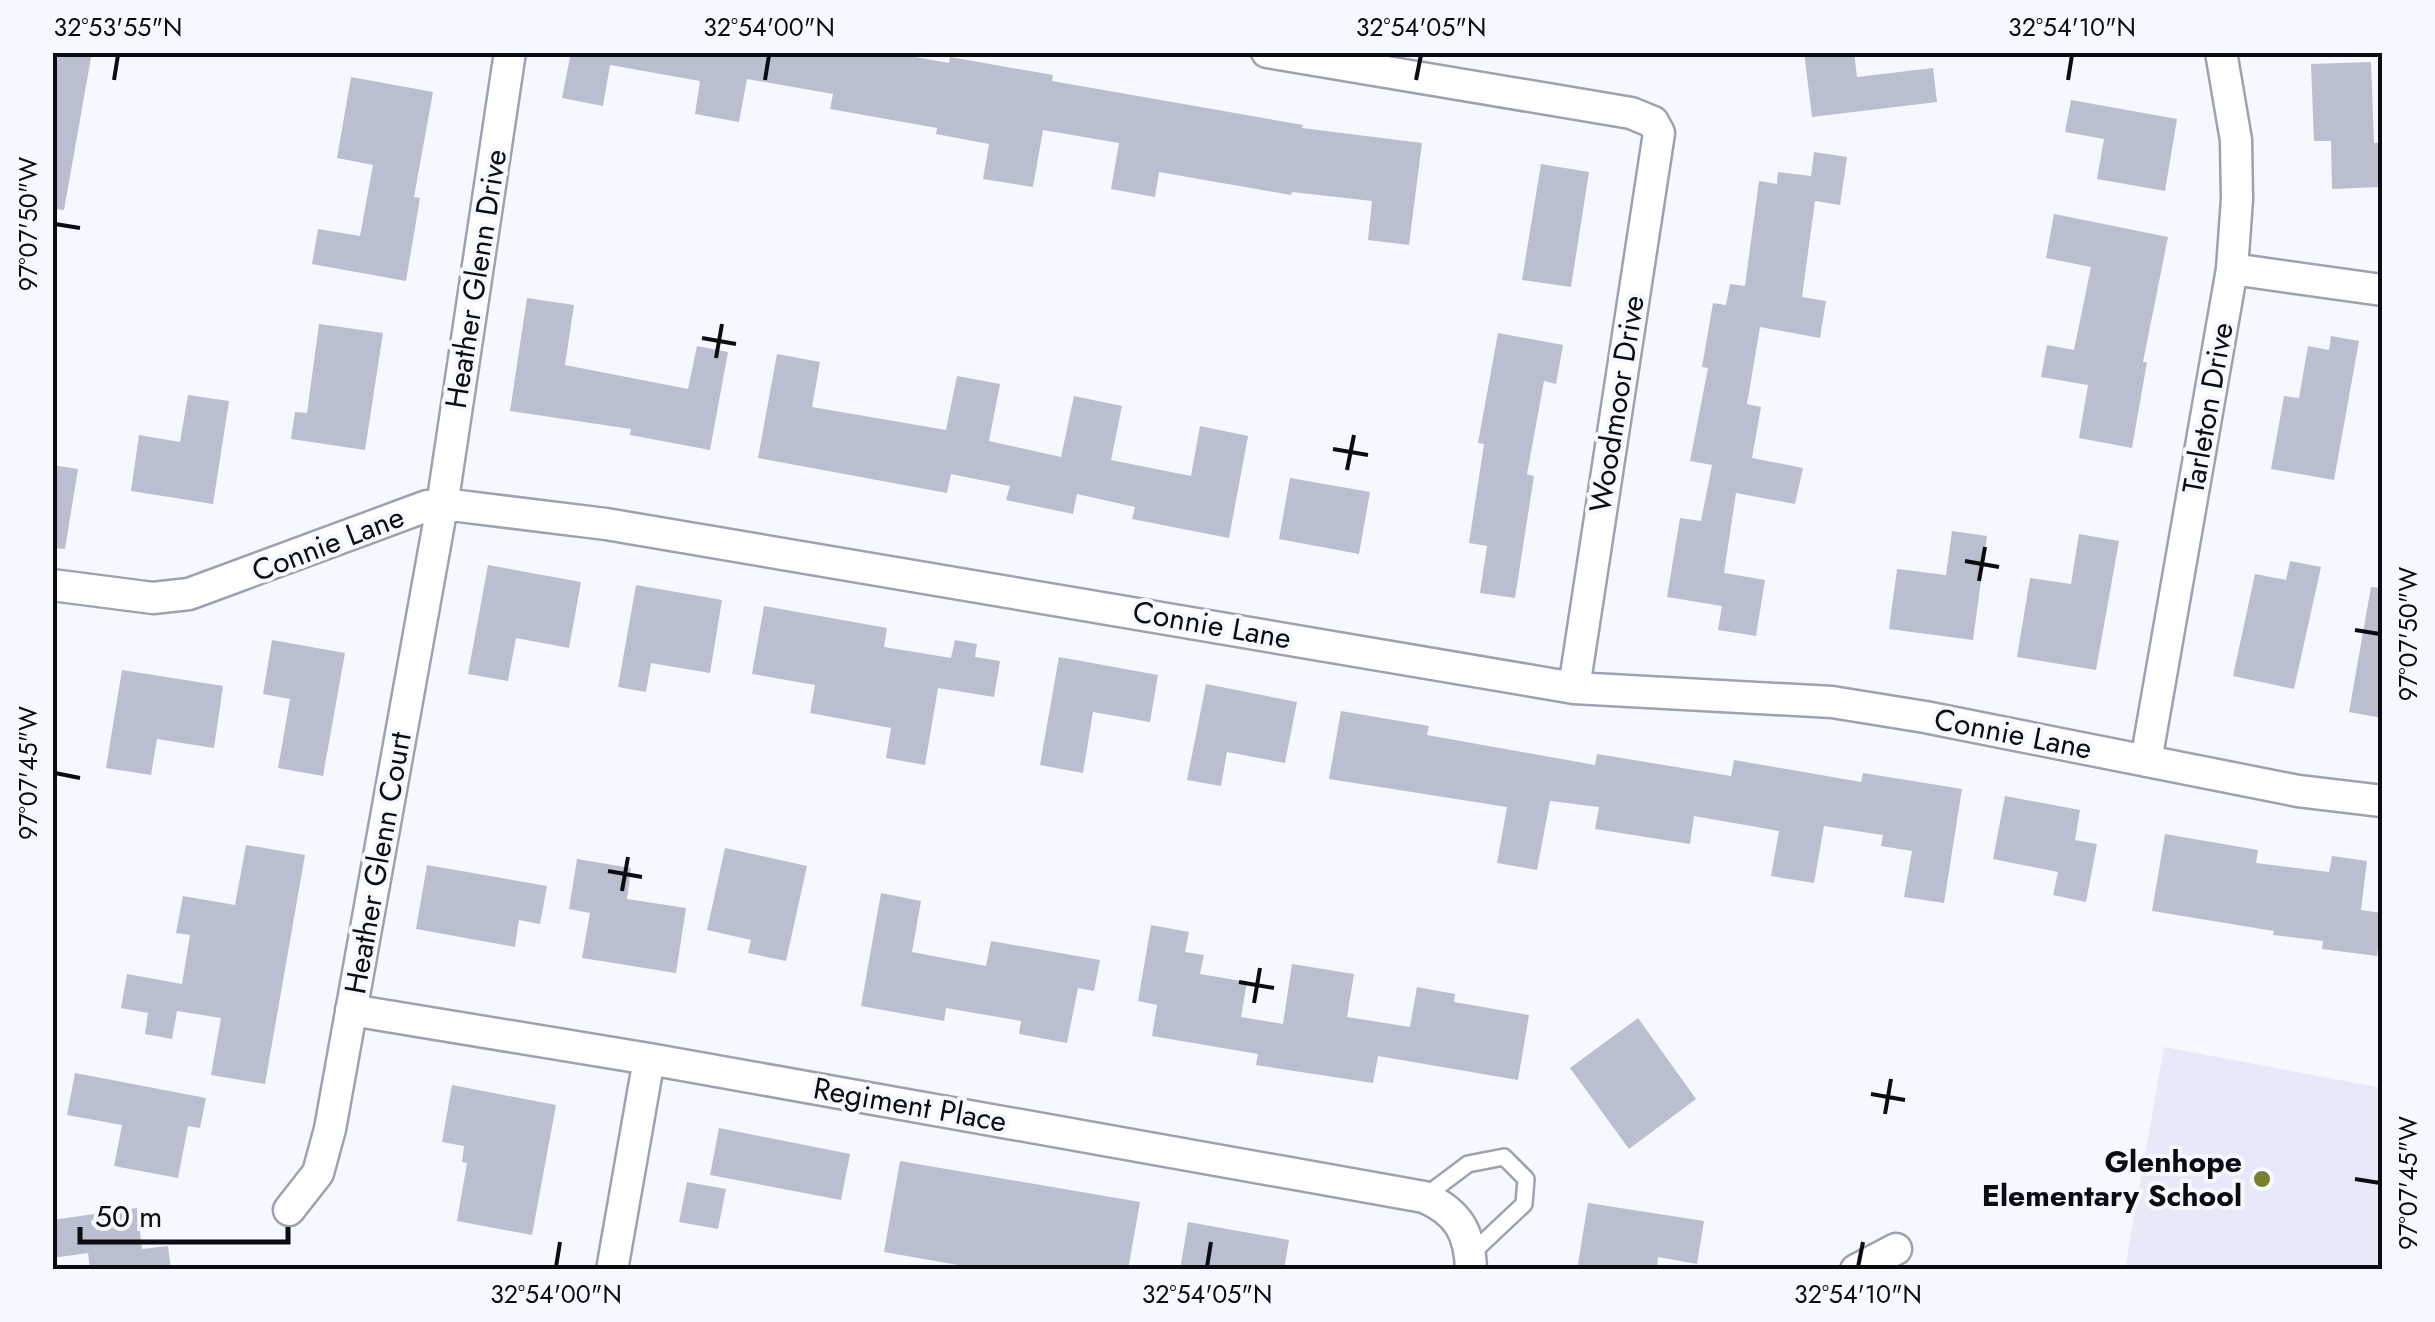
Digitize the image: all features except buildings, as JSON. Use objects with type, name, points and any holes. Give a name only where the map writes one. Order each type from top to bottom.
[{"type":"street","name":"Heather Glenn Drive","points":[[442,506],[510,52]]},
{"type":"street","name":"Woodmoor Drive","points":[[1267,52],[1631,113],[1653,122],[1659,133],[1574,688]]},
{"type":"street","name":"Tarleton Drive","points":[[2146,761],[2232,269],[2238,199],[2236,140],[2222,52]]},
{"type":"street","points":[[2232,269],[2382,290]]},
{"type":"street","name":"Connie Lane","points":[[52,585],[154,598],[189,594],[233,581],[396,516],[427,506],[442,506],[606,524],[1574,688],[1832,702],[1925,716],[2298,792],[2382,801]]},
{"type":"street","name":"Heather Glenn Court","points":[[289,1210],[318,1173],[330,1129],[442,506]]},
{"type":"street","name":"Regiment Place","points":[[351,1010],[1424,1197],[1446,1207],[1460,1222],[1471,1262]]},
{"type":"street","points":[[612,1270],[649,1059]]},
{"type":"street","points":[[1856,1270],[1896,1249]]},
{"type":"lane","points":[[1424,1197],[1468,1164],[1504,1157],[1526,1179],[1524,1204],[1471,1262]]},
{"type":"shaded area","name":"Glenhope Elementary School","points":[[2164,1047],[2382,1088],[2382,1269],[2125,1269]]},
{"type":"place","name":"Glenhope Elementary School","points":[[2262,1179]]}]
